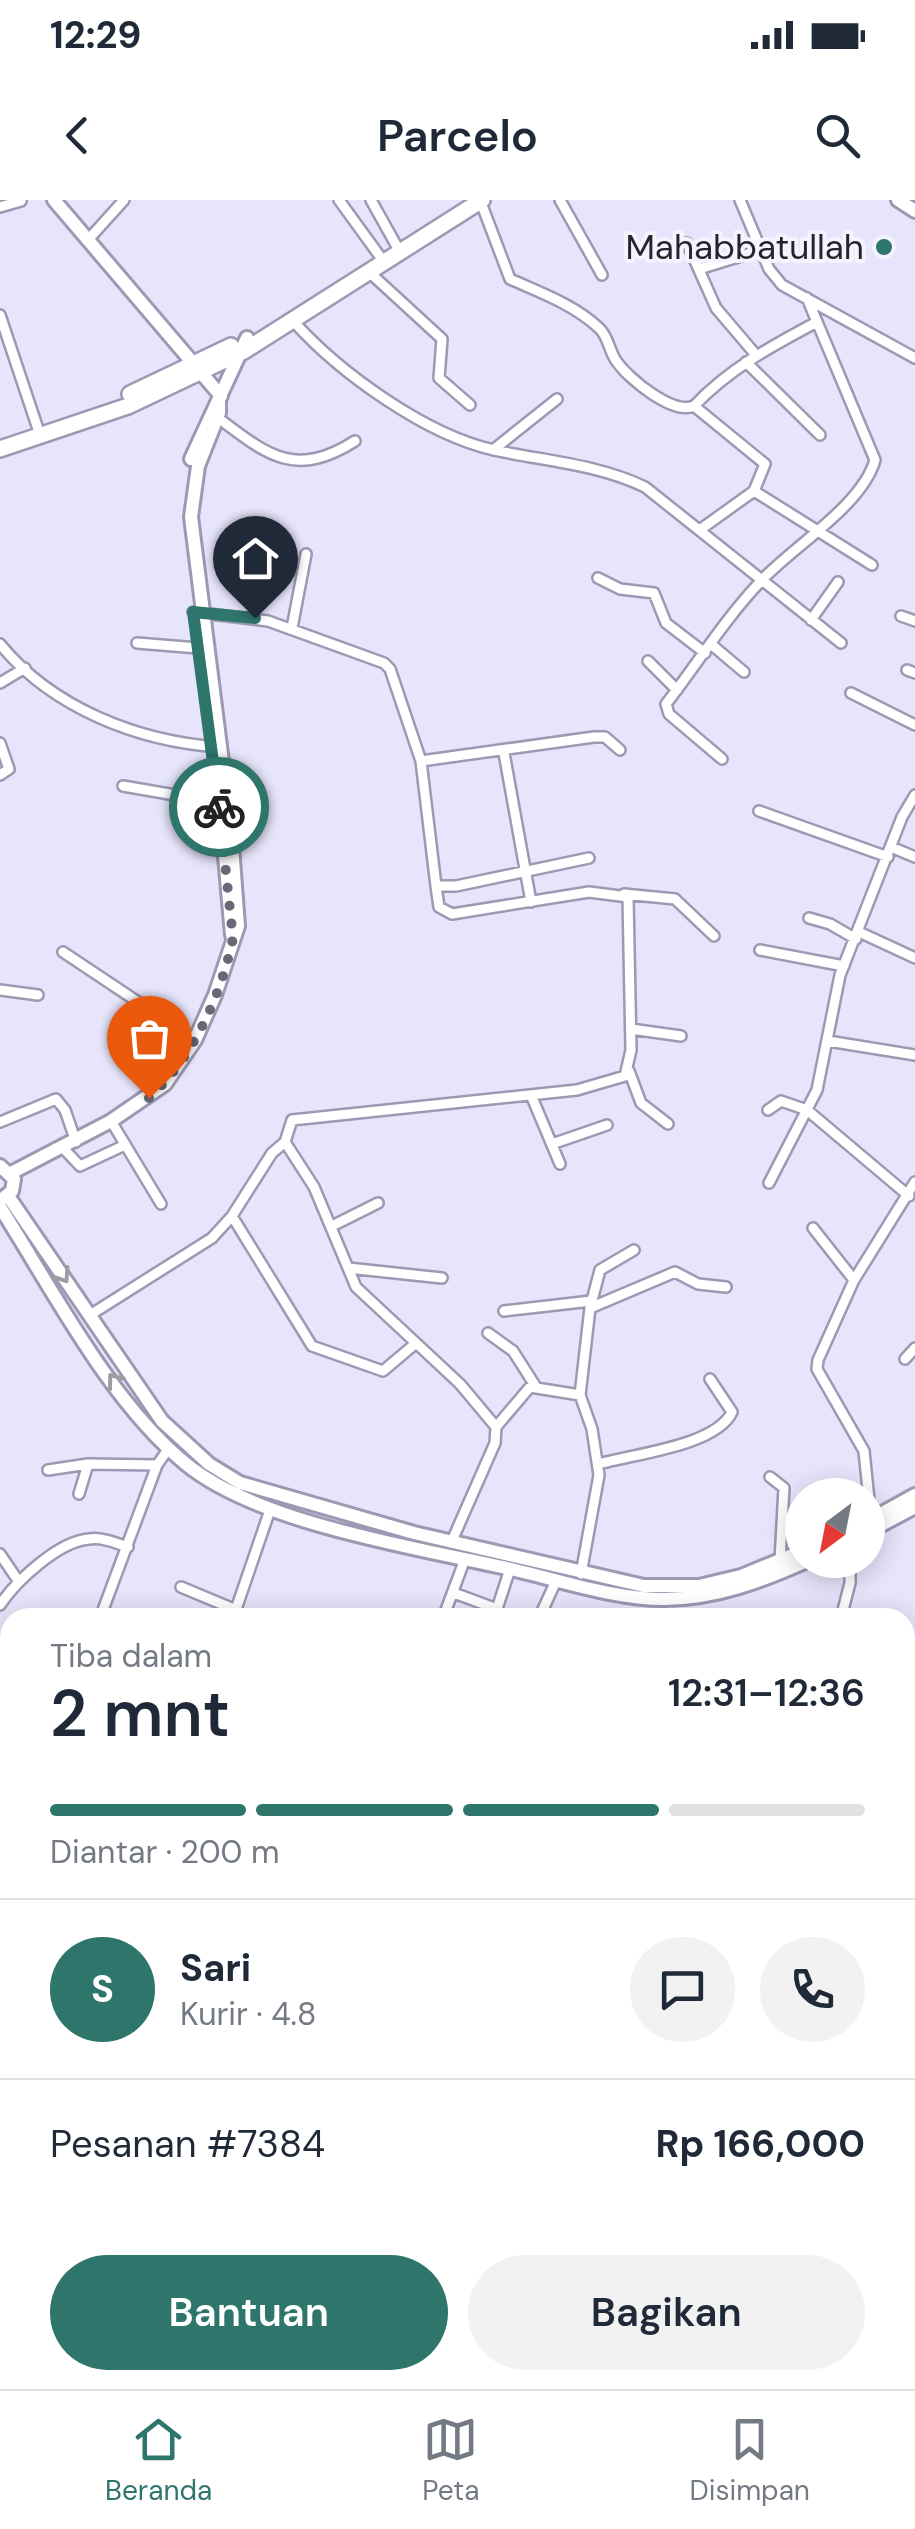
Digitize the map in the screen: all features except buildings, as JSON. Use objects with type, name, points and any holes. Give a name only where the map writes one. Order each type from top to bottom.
[{"type":"main road","points":[[54,200],[220,398],[218,416],[200,456],[191,510],[198,648],[216,746]]},
{"type":"main road","points":[[0,446],[128,406],[294,322],[481,200]]},
{"type":"main road","points":[[898,200],[915,211]]},
{"type":"main road","points":[[3,1201],[14,1185],[6,1169],[69,1145],[164,1084],[194,1040],[216,995],[240,914],[184,500],[195,446],[245,345],[305,304],[324,300]]},
{"type":"main road","points":[[0,446],[197,368]]},
{"type":"main road","points":[[3,1201],[90,1316],[162,1421],[209,1464],[260,1492],[366,1528]]},
{"type":"main road","points":[[3,1201],[90,1347],[170,1448],[216,1484],[270,1510],[452,1543],[581,1574],[672,1588],[699,1586],[785,1559]]},
{"type":"main road","points":[[885,1514],[915,1495]]},
{"type":"main road","points":[[885,1518],[915,1507]]},
{"type":"main road","points":[[388,1533],[556,1581],[642,1597],[680,1598],[745,1588],[785,1570]]},
{"type":"street","points":[[339,200],[384,262]]},
{"type":"street","points":[[371,200],[400,252]]},
{"type":"street","points":[[481,200],[510,279],[548,294],[599,328],[617,363],[674,407],[694,406],[756,355],[815,323]]},
{"type":"street","points":[[560,200],[602,274]]},
{"type":"street","points":[[0,207],[21,201]]},
{"type":"street","points":[[88,242],[118,202]]},
{"type":"street","points":[[745,202],[775,278],[915,358]]},
{"type":"street","points":[[687,243],[716,308],[756,355]]},
{"type":"street","points":[[699,269],[761,250]]},
{"type":"street","points":[[369,272],[442,339],[439,378],[470,405]]},
{"type":"street","points":[[722,759],[666,710],[761,580],[820,529],[868,477],[875,456],[807,298]]},
{"type":"street","points":[[0,315],[38,429]]},
{"type":"street","points":[[294,322],[325,354],[413,415],[493,450],[630,480],[701,529],[841,643]]},
{"type":"street","points":[[746,362],[820,435]]},
{"type":"street","points":[[493,450],[558,399]]},
{"type":"street","points":[[694,406],[764,464],[754,491],[701,529]]},
{"type":"street","points":[[218,416],[262,452],[288,461],[336,453],[356,441]]},
{"type":"street","points":[[754,491],[872,565]]},
{"type":"street","points":[[292,628],[306,554]]},
{"type":"street","points":[[598,578],[620,589],[654,592],[666,623],[744,672]]},
{"type":"street","points":[[812,620],[838,582]]},
{"type":"street","points":[[197,612],[244,616],[292,628],[389,667],[421,761],[439,906],[449,914],[589,892],[675,898],[714,936]]},
{"type":"street","points":[[901,616],[915,621]]},
{"type":"street","points":[[137,643],[198,648]]},
{"type":"street","points":[[0,644],[25,668],[92,717],[216,746]]},
{"type":"street","points":[[648,661],[677,690]]},
{"type":"street","points":[[0,684],[25,668]]},
{"type":"street","points":[[851,694],[915,726]]},
{"type":"street","points":[[421,761],[594,736],[605,737],[620,750]]},
{"type":"street","points":[[0,744],[9,769],[0,776]]},
{"type":"street","points":[[504,752],[531,902]]},
{"type":"street","points":[[123,786],[223,804]]},
{"type":"street","points":[[769,1183],[817,1090],[844,966],[915,795]]},
{"type":"street","points":[[758,812],[915,857]]},
{"type":"street","points":[[436,886],[456,886],[526,868],[589,858]]},
{"type":"street","points":[[624,894],[632,910],[628,1071],[641,1103],[668,1124]]},
{"type":"street","points":[[809,918],[915,958]]},
{"type":"street","points":[[760,950],[844,966]]},
{"type":"street","points":[[64,952],[194,1040]]},
{"type":"street","points":[[0,990],[38,995]]},
{"type":"street","points":[[631,1028],[669,1030],[681,1036]]},
{"type":"street","points":[[828,1041],[915,1054]]},
{"type":"street","points":[[496,1427],[460,1384],[362,1294],[332,1226],[285,1142],[288,1123],[298,1118],[577,1090],[618,1079],[628,1071]]},
{"type":"street","points":[[531,1095],[560,1164]]},
{"type":"street","points":[[0,1122],[54,1098],[65,1110],[69,1145],[80,1166],[125,1145]]},
{"type":"street","points":[[768,1110],[781,1101],[806,1110],[909,1196]]},
{"type":"street","points":[[110,1122],[161,1204]]},
{"type":"street","points":[[552,1144],[607,1125]]},
{"type":"street","points":[[90,1316],[205,1244],[232,1216],[272,1152],[285,1142]]},
{"type":"street","points":[[866,1478],[864,1451],[817,1370],[854,1280],[915,1182]]},
{"type":"street","points":[[332,1226],[378,1204]]},
{"type":"street","points":[[232,1216],[312,1346],[383,1371],[415,1344]]},
{"type":"street","points":[[814,1228],[854,1280]]},
{"type":"street","points":[[581,1574],[598,1464],[580,1395],[591,1304],[600,1270],[634,1250]]},
{"type":"street","points":[[348,1268],[442,1278]]},
{"type":"street","points":[[504,1312],[591,1304],[675,1272],[698,1284],[726,1288]]},
{"type":"street","points":[[488,1332],[513,1351],[536,1387]]},
{"type":"street","points":[[905,1359],[915,1348]]},
{"type":"street","points":[[598,1464],[683,1445],[725,1422],[732,1412],[710,1379]]},
{"type":"street","points":[[452,1543],[495,1443],[496,1427],[526,1390],[536,1387],[580,1395]]},
{"type":"street","points":[[105,1608],[157,1465],[170,1448]]},
{"type":"street","points":[[48,1470],[88,1464],[157,1465]]},
{"type":"street","points":[[79,1494],[88,1464]]},
{"type":"street","points":[[770,1477],[784,1488],[780,1561]]},
{"type":"street","points":[[236,1608],[270,1510]]},
{"type":"street","points":[[0,1605],[17,1579],[81,1540],[102,1540],[128,1547]]},
{"type":"street","points":[[0,1554],[17,1579]]},
{"type":"street","points":[[448,1608],[465,1558]]},
{"type":"street","points":[[498,1608],[510,1569]]},
{"type":"street","points":[[844,1608],[850,1578]]},
{"type":"street","points":[[543,1608],[556,1581]]},
{"type":"street","points":[[181,1586],[223,1608]]},
{"type":"street","points":[[454,1592],[486,1608]]},
{"type":"way so far","points":[[149,1098],[172,1075],[194,1040],[230,954],[233,938],[219,807]]},
{"type":"place","name":"Mahabbatullah","points":[[884,247]]},
{"type":"route","points":[[219,807],[193,612],[255,618]]}]
